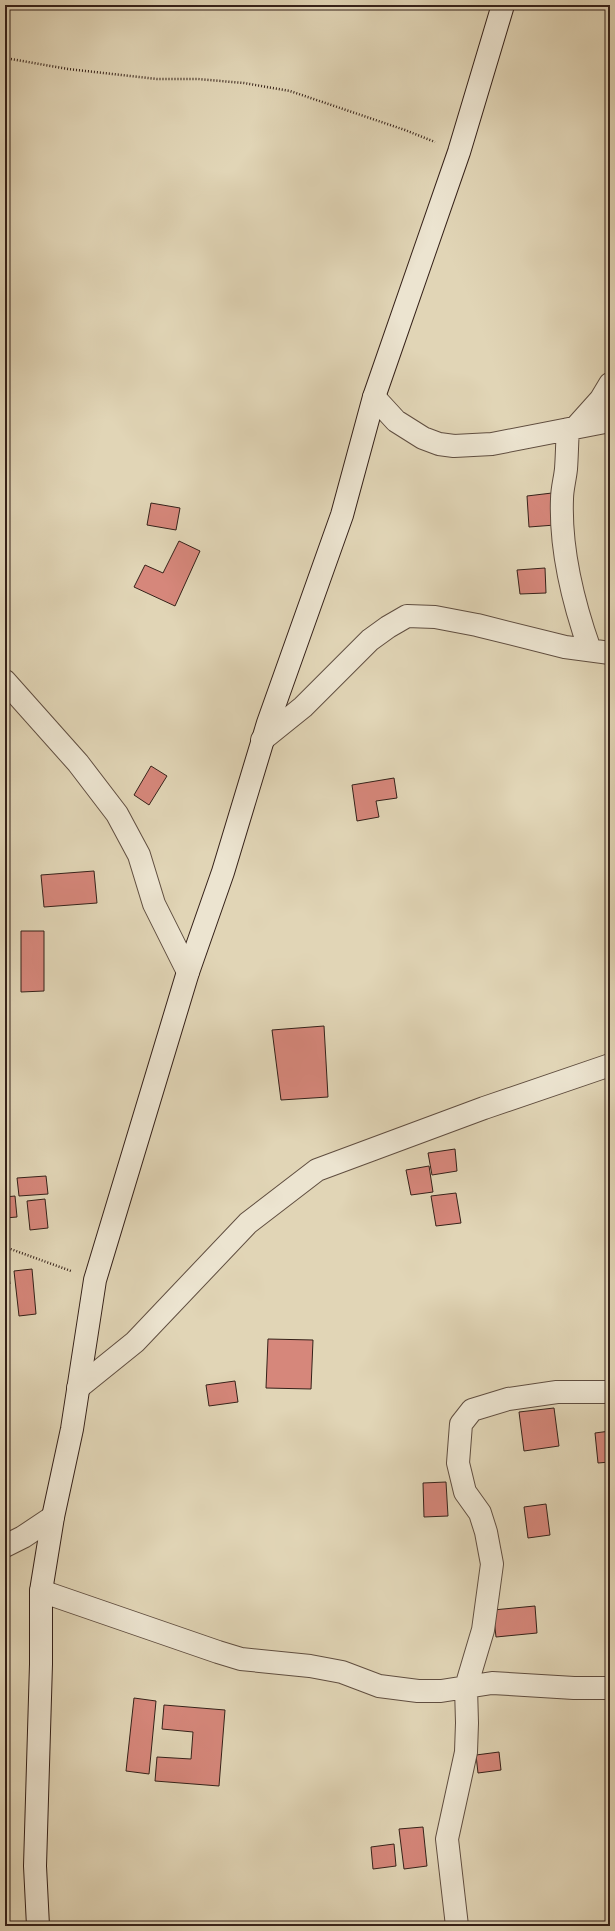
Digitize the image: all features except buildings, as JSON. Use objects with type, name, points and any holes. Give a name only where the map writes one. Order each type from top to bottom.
[{"type":"street","points":[[38,1926],[35,1866],[41,1664],[41,1591],[53,1517],[72,1429],[95,1280],[188,972],[224,872],[262,740],[342,515],[374,397],[459,152],[503,5]]},
{"type":"street","points":[[600,652],[579,619],[569,579],[565,548],[562,498],[572,429],[601,399],[610,384]]},
{"type":"street","points":[[374,397],[396,422],[408,427],[423,438],[439,444],[454,446],[492,444],[572,429],[610,420]]},
{"type":"street","points":[[262,740],[303,707],[370,640],[407,616],[442,618],[477,625],[565,647],[600,652]]},
{"type":"street","points":[[5,681],[78,763],[117,814],[139,855],[154,904],[188,972]]},
{"type":"street","points":[[78,1388],[135,1342],[248,1223],[317,1170],[484,1108],[610,1065]]},
{"type":"street","points":[[457,1926],[447,1839],[466,1752],[466,1686],[483,1630],[492,1564],[486,1532],[480,1513],[465,1492],[458,1463],[461,1424],[472,1410],[508,1399],[557,1392],[610,1392]]},
{"type":"street","points":[[5,1546],[23,1537],[53,1517]]},
{"type":"street","points":[[41,1591],[180,1641],[242,1659],[342,1672],[379,1686],[418,1691],[441,1690],[492,1683],[574,1688],[610,1688]]},
{"type":"path","points":[[5,58],[68,69],[157,79],[198,79],[272,86],[405,130],[459,152]]},
{"type":"path","points":[[5,1247],[95,1280]]}]
